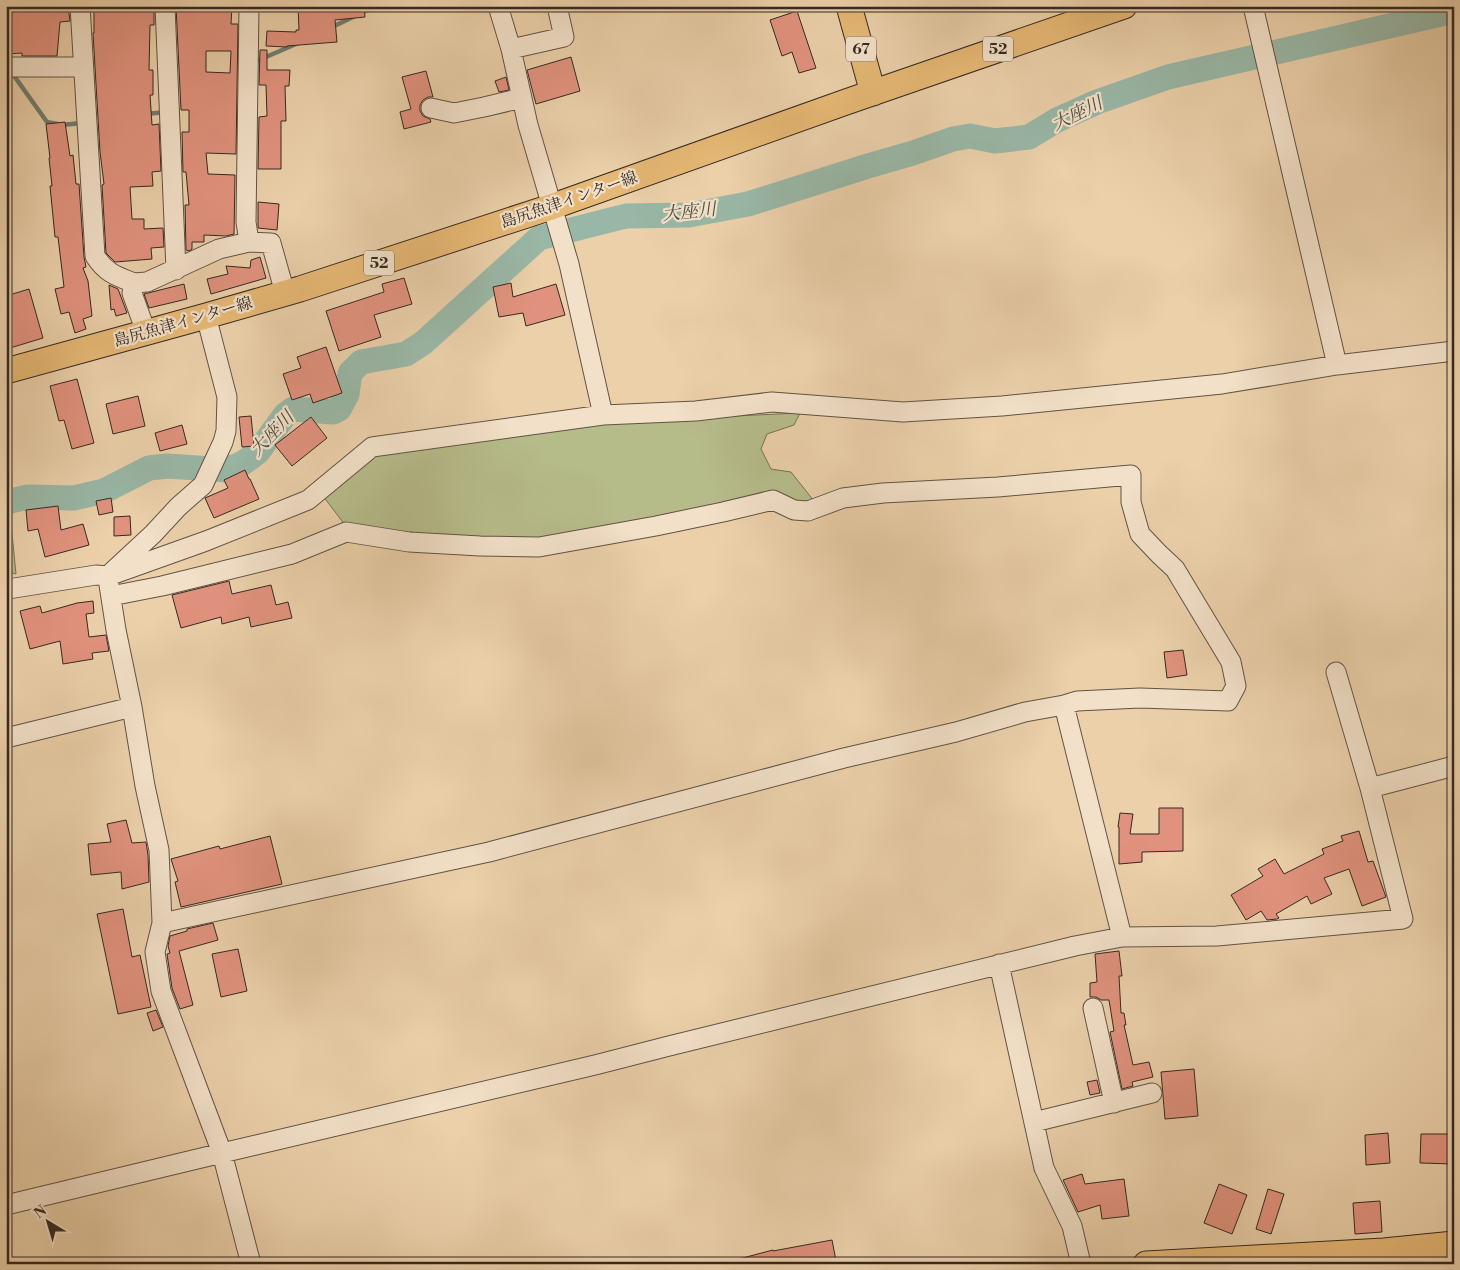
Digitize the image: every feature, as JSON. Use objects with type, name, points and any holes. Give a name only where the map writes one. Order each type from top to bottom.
[{"type":"main road","name":"67","points":[[849,6],[873,92]]},
{"type":"main road","name":"島尻魚津インター線","points":[[6,371],[285,293],[551,207],[873,92],[1120,7]]},
{"type":"main road","points":[[1146,1264],[1259,1260],[1454,1244]]},
{"type":"street","points":[[80,6],[82,66],[96,256],[102,266],[113,275],[134,283],[148,282],[218,249],[249,242],[271,243],[285,293]]},
{"type":"street","points":[[165,6],[176,270]]},
{"type":"street","points":[[249,6],[246,222],[249,242]]},
{"type":"street","points":[[498,6],[511,49],[528,125],[568,264],[603,415]]},
{"type":"street","points":[[511,49],[564,37],[557,6]]},
{"type":"street","points":[[1253,6],[1337,365]]},
{"type":"street","points":[[6,68],[82,66]]},
{"type":"street","points":[[431,108],[454,113],[484,108],[522,98]]},
{"type":"street","points":[[134,283],[132,293],[146,332]]},
{"type":"street","points":[[108,576],[203,485],[223,442],[226,431],[227,397],[206,316]]},
{"type":"street","points":[[6,588],[96,575],[108,576],[206,541],[308,500],[372,447],[603,415],[696,411],[772,402],[903,412],[1002,406],[1222,384],[1337,365],[1454,351]]},
{"type":"street","points":[[111,596],[162,586],[292,554],[346,532],[409,542],[539,547],[656,526],[773,500],[794,510],[808,511],[843,498],[883,493],[998,487],[1131,475],[1132,502],[1140,534],[1175,569],[1231,662],[1236,686],[1228,701],[1140,698],[1077,700],[1025,712],[956,732],[844,758],[489,852],[162,923]]},
{"type":"street","points":[[108,576],[116,630],[158,850],[162,923],[155,952],[161,991],[222,1153],[250,1264]]},
{"type":"street","points":[[6,1205],[595,1065],[1075,946],[1122,937],[1218,936],[1403,919],[1370,788],[1336,672]]},
{"type":"street","points":[[1064,704],[1122,937]]},
{"type":"street","points":[[6,738],[132,707]]},
{"type":"street","points":[[1370,788],[1454,766]]},
{"type":"street","points":[[999,964],[1044,1168],[1072,1226],[1081,1264]]},
{"type":"street","points":[[1093,1008],[1114,1102]]},
{"type":"street","points":[[1034,1122],[1152,1093]]},
{"type":"green space","points":[[800,413],[794,425],[767,434],[761,449],[771,469],[791,472],[814,501],[721,507],[547,539],[436,537],[345,525],[323,496],[377,450],[606,422]]},
{"type":"green space","points":[[10,513],[16,574],[6,571],[6,514]]},
{"type":"building","points":[[68,6],[70,21],[60,22],[57,56],[22,56],[22,53],[6,54],[6,7]]},
{"type":"building","points":[[94,6],[120,6],[120,9],[154,8],[154,25],[150,25],[149,70],[153,70],[153,95],[150,95],[152,125],[159,124],[161,171],[152,172],[153,186],[130,187],[132,219],[144,219],[144,229],[163,228],[164,247],[151,248],[152,259],[115,262],[106,253],[102,185],[104,184],[100,152],[93,33]]},
{"type":"building","points":[[176,6],[232,6],[231,24],[238,24],[236,154],[206,153],[208,174],[235,175],[234,234],[226,236],[204,235],[204,242],[192,242],[192,249],[189,251],[186,250],[185,205],[189,205],[186,172],[183,172],[182,132],[189,132],[189,110],[181,110]],"holes":[[[206,51],[231,51],[230,73],[206,72]]]},
{"type":"building","points":[[298,6],[364,6],[365,17],[335,20],[337,42],[287,47],[266,46],[267,31],[296,32],[296,30],[299,30]]},
{"type":"building","points":[[797,11],[816,68],[799,73],[792,52],[782,56],[770,20]]},
{"type":"building","points":[[260,50],[267,50],[267,70],[290,70],[289,86],[285,86],[286,121],[281,121],[281,169],[258,169],[259,117],[267,116],[266,85],[259,85]]},
{"type":"building","points":[[571,57],[580,91],[536,104],[527,70]]},
{"type":"building","points":[[426,71],[433,97],[423,100],[420,105],[420,111],[431,122],[404,129],[400,112],[411,109],[402,77]]},
{"type":"building","points":[[506,77],[509,90],[499,92],[495,81]]},
{"type":"building","points":[[65,122],[70,156],[73,155],[76,184],[79,184],[86,267],[83,268],[88,281],[92,316],[83,319],[86,329],[75,333],[69,312],[61,314],[55,289],[64,287],[58,237],[55,237],[46,124]]},
{"type":"building","points":[[258,202],[279,204],[277,230],[258,228]]},
{"type":"building","points":[[260,257],[266,278],[211,294],[207,279],[228,274],[226,266],[250,268],[251,260]]},
{"type":"building","points":[[404,278],[412,304],[374,315],[381,337],[339,351],[326,311],[384,292],[382,284]]},
{"type":"building","points":[[511,283],[513,297],[556,284],[565,315],[526,326],[523,313],[499,317],[493,287]]},
{"type":"building","points":[[184,284],[187,299],[149,308],[144,294]]},
{"type":"building","points":[[109,285],[118,289],[127,313],[116,316],[114,309],[111,310]]},
{"type":"building","points":[[29,289],[43,338],[10,348],[6,336],[6,296]]},
{"type":"building","points":[[326,347],[342,393],[313,403],[310,394],[292,400],[283,374],[301,368],[297,357]]},
{"type":"building","points":[[77,379],[94,443],[72,449],[64,420],[59,421],[50,386]]},
{"type":"building","points":[[138,396],[145,426],[113,434],[106,404]]},
{"type":"building","points":[[251,416],[254,446],[242,447],[239,417]]},
{"type":"building","points":[[311,417],[327,438],[292,466],[275,445]]},
{"type":"building","points":[[182,425],[187,444],[160,451],[155,433]]},
{"type":"building","points":[[245,470],[259,499],[214,518],[205,498],[228,488],[224,480]]},
{"type":"building","points":[[111,498],[113,512],[99,515],[96,501]]},
{"type":"building","points":[[58,506],[61,530],[83,524],[89,545],[45,557],[38,529],[28,531],[26,510]]},
{"type":"building","points":[[130,516],[131,535],[114,536],[114,517]]},
{"type":"building","points":[[229,581],[232,594],[271,585],[276,605],[288,602],[292,618],[251,627],[249,617],[222,624],[221,617],[181,628],[172,595]]},
{"type":"building","points":[[93,601],[94,613],[86,614],[89,637],[106,635],[109,651],[92,653],[93,659],[63,664],[60,641],[30,649],[20,611],[40,606],[42,613],[77,603]]},
{"type":"building","points":[[1183,650],[1187,675],[1167,678],[1164,652]]},
{"type":"building","points":[[1159,808],[1183,808],[1183,851],[1142,852],[1142,862],[1119,864],[1118,827],[1120,813],[1133,814],[1130,834],[1159,834]]},
{"type":"building","points":[[126,820],[132,843],[146,842],[149,882],[122,889],[121,872],[91,875],[88,844],[111,842],[107,824]]},
{"type":"building","points":[[1359,831],[1368,862],[1373,861],[1386,897],[1362,906],[1349,869],[1324,878],[1332,894],[1311,904],[1307,896],[1276,914],[1279,918],[1277,919],[1267,920],[1261,911],[1246,920],[1231,895],[1263,876],[1258,869],[1275,859],[1284,874],[1324,854],[1322,849],[1343,841],[1341,836]]},
{"type":"building","points":[[270,836],[282,884],[181,907],[175,882],[178,881],[171,859],[219,846],[220,849]]},
{"type":"building","points":[[123,909],[132,957],[140,955],[151,1007],[118,1014],[97,914]]},
{"type":"building","points":[[213,923],[218,940],[179,951],[193,1005],[180,1009],[172,988],[167,954],[170,953],[168,946],[170,936],[187,931],[187,929]]},
{"type":"building","points":[[238,949],[247,991],[221,997],[212,954]]},
{"type":"building","points":[[1119,951],[1122,976],[1119,976],[1121,1013],[1124,1013],[1126,1025],[1124,1025],[1133,1065],[1149,1062],[1153,1077],[1132,1082],[1133,1086],[1122,1089],[1110,1032],[1114,1031],[1109,1000],[1090,997],[1090,983],[1097,982],[1095,954]]},
{"type":"building","points":[[156,1010],[163,1027],[153,1031],[147,1013]]},
{"type":"building","points":[[1194,1069],[1198,1116],[1165,1119],[1161,1072]]},
{"type":"building","points":[[1097,1080],[1100,1093],[1090,1095],[1087,1082]]},
{"type":"building","points":[[1388,1133],[1390,1163],[1366,1165],[1365,1135]]},
{"type":"building","points":[[1421,1134],[1454,1134],[1454,1164],[1420,1163]]},
{"type":"building","points":[[1082,1174],[1085,1184],[1124,1179],[1129,1216],[1102,1219],[1100,1205],[1078,1212],[1063,1180]]},
{"type":"building","points":[[1219,1184],[1247,1195],[1232,1234],[1204,1223]]},
{"type":"building","points":[[1268,1189],[1284,1194],[1271,1234],[1256,1229]]},
{"type":"building","points":[[1380,1201],[1382,1232],[1355,1234],[1353,1203]]},
{"type":"building","points":[[832,1240],[836,1261],[825,1264],[736,1264],[735,1260],[773,1250]]},
{"type":"waterway","points":[[330,28],[376,6]]},
{"type":"waterway","name":"大座川","points":[[6,502],[28,497],[74,498],[104,491],[149,468],[167,466],[227,470],[243,463],[258,452],[285,415],[293,409],[333,412],[339,409],[347,394],[350,373],[361,362],[406,354],[423,343],[539,238],[626,216],[689,215],[748,204],[953,139],[970,136],[995,141],[1029,137],[1057,120],[1097,102],[1168,77],[1454,11]]},
{"type":"waterway","points":[[252,63],[296,44]]},
{"type":"waterway","points":[[12,73],[47,122],[62,125],[81,123]]},
{"type":"waterway","points":[[146,114],[166,112]]}]
